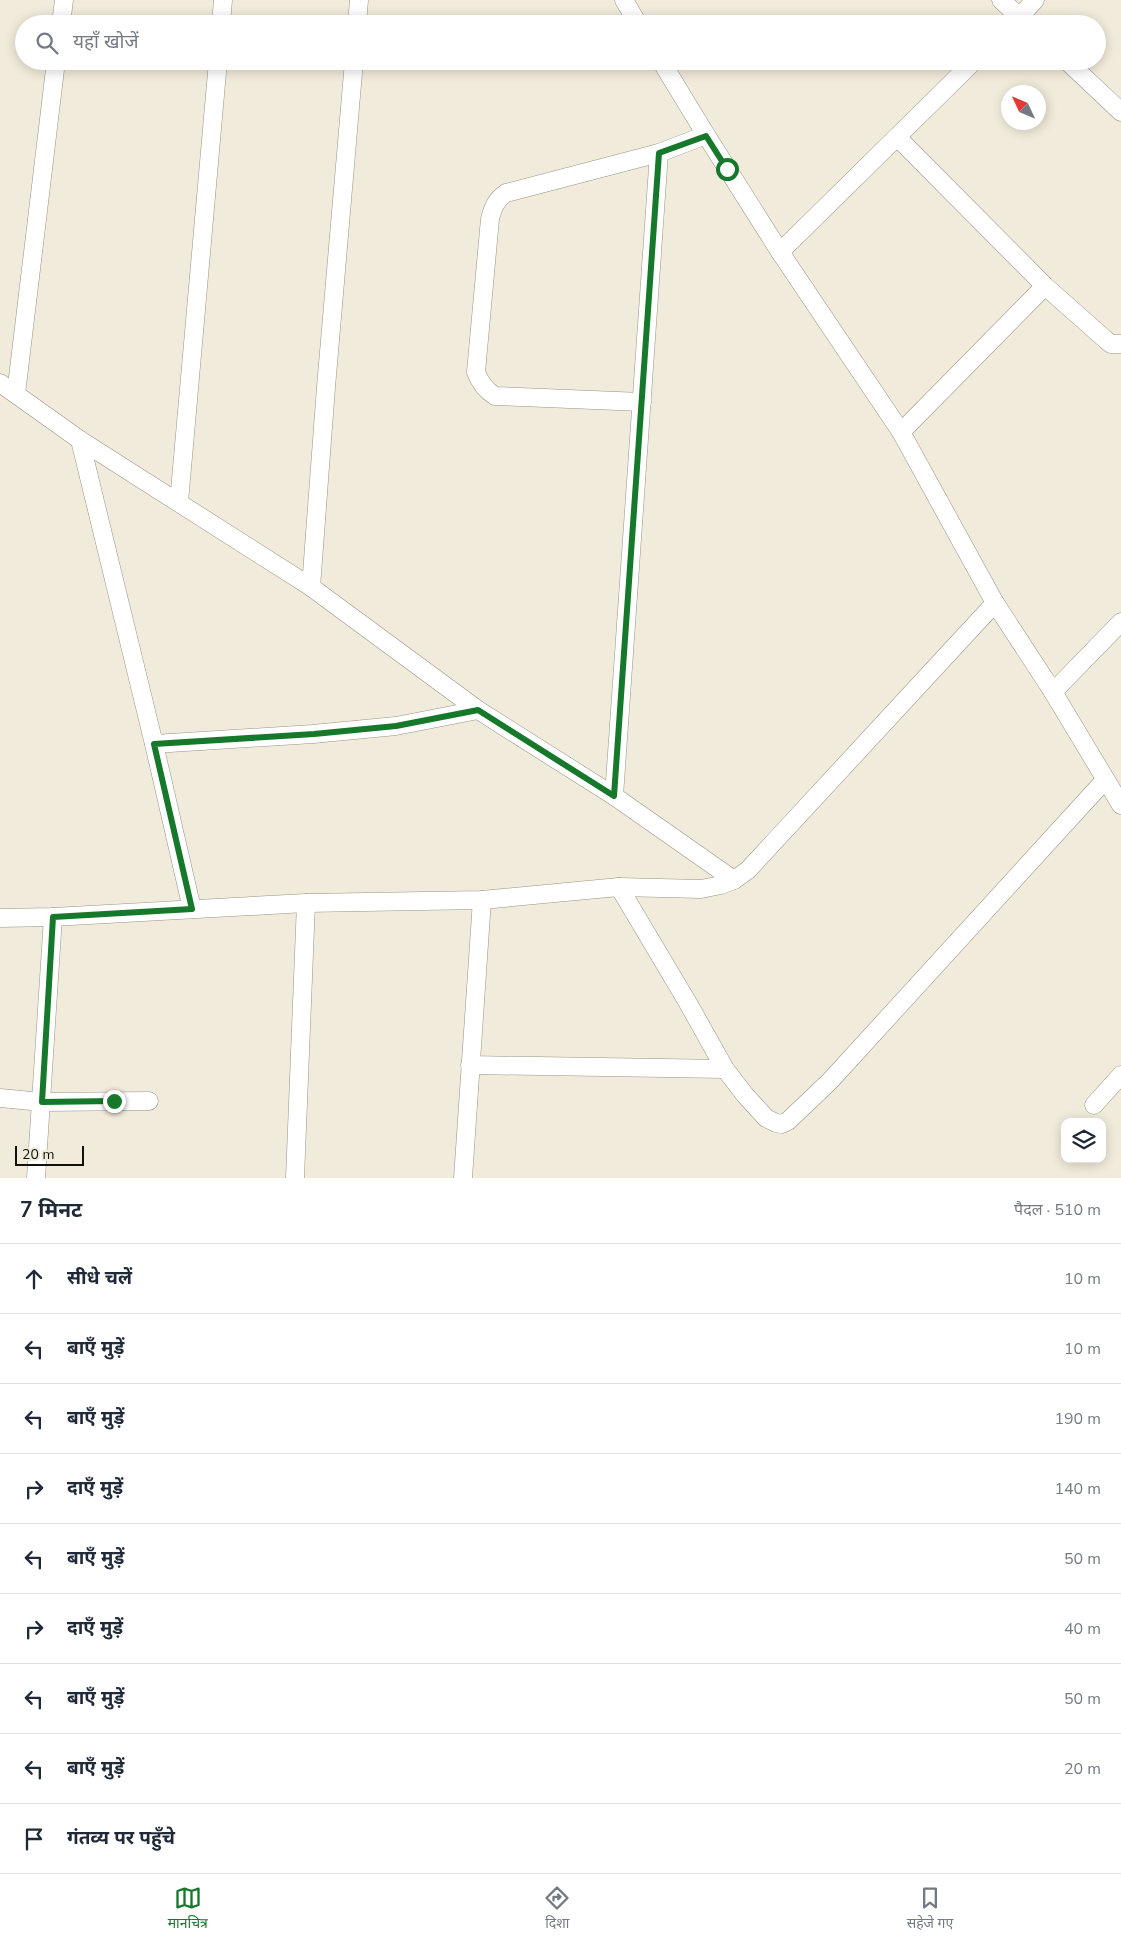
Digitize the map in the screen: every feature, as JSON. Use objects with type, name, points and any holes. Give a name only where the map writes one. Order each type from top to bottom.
[{"type":"street","points":[[62,15],[64,0]]},
{"type":"street","points":[[222,15],[223,0]]},
{"type":"street","points":[[358,15],[360,0]]},
{"type":"street","points":[[624,0],[633,15]]},
{"type":"street","points":[[1001,0],[1015,15]]},
{"type":"street","points":[[1024,15],[1035,0]]},
{"type":"street","points":[[16,394],[55,70]]},
{"type":"street","points":[[179,502],[217,70]]},
{"type":"street","points":[[311,587],[353,70]]},
{"type":"street","points":[[666,70],[780,252],[900,432],[995,603],[1053,692],[1121,805]]},
{"type":"street","points":[[780,252],[965,70]]},
{"type":"street","points":[[1077,70],[1121,112]]},
{"type":"street","points":[[642,402],[495,396],[487,392],[476,372],[490,218],[498,198],[506,193],[659,153],[706,136]]},
{"type":"street","points":[[897,137],[1045,286],[1111,344],[1121,344]]},
{"type":"street","points":[[614,796],[659,153]]},
{"type":"street","points":[[900,432],[1045,286]]},
{"type":"street","points":[[0,384],[80,440],[311,587],[478,710],[614,796],[734,880]]},
{"type":"street","points":[[80,440],[192,909]]},
{"type":"street","points":[[0,918],[53,917],[306,902],[482,900],[620,887],[700,889],[721,885],[734,880],[748,870],[995,603]]},
{"type":"street","points":[[1053,692],[1121,622]]},
{"type":"street","points":[[154,744],[314,734],[396,726],[478,710]]},
{"type":"street","points":[[620,887],[725,1070],[766,1118],[782,1124],[788,1121],[830,1081],[1105,780]]},
{"type":"street","points":[[464,1178],[482,900]]},
{"type":"street","points":[[295,1178],[306,902]]},
{"type":"street","points":[[36,1178],[53,917]]},
{"type":"street","points":[[470,1065],[725,1070]]},
{"type":"street","points":[[1094,1105],[1121,1075]]},
{"type":"street","points":[[0,1098],[42,1102],[150,1101]]},
{"type":"route","points":[[114,1101],[42,1102],[53,917],[192,909],[154,744],[314,734],[396,726],[478,710],[614,796],[659,153],[706,136],[727,169]]}]
